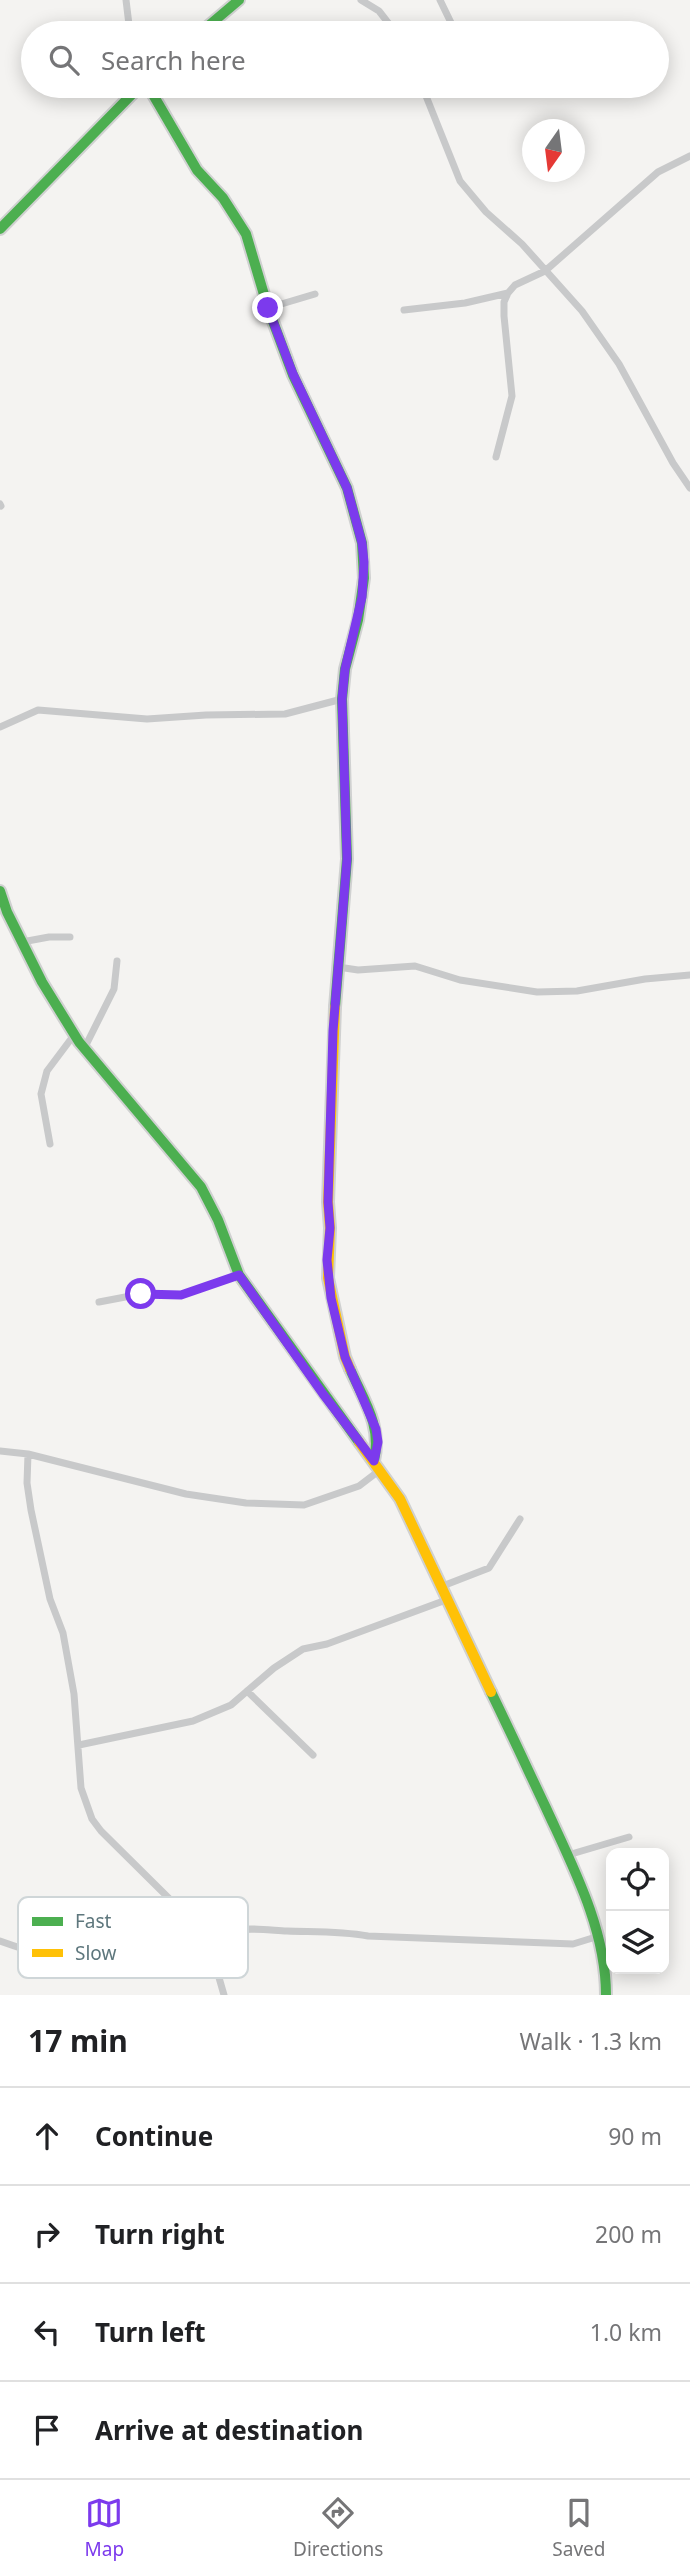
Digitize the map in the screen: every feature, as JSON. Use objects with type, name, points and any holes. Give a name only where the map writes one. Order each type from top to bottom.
[{"type":"street","points":[[126,0],[129,21]]},
{"type":"street","points":[[214,21],[239,0]]},
{"type":"street","points":[[361,0],[379,11],[387,21]]},
{"type":"street","points":[[440,0],[450,21]]},
{"type":"street","points":[[0,229],[128,98]]},
{"type":"street","points":[[0,1451],[29,1454],[186,1494],[269,1504],[304,1505],[359,1486],[377,1466],[376,1429],[345,1357],[328,1278],[333,1031],[347,859],[342,699],[345,669],[358,620],[364,578],[362,543],[347,488],[293,374],[268,308],[246,234],[223,198],[197,170],[155,98]]},
{"type":"street","points":[[427,98],[460,181],[486,212],[522,244],[583,312],[619,364],[673,463],[690,488]]},
{"type":"street","points":[[496,457],[512,396],[504,316],[504,302],[508,293],[515,285],[545,271],[658,172],[690,156]]},
{"type":"street","points":[[404,310],[464,303],[508,293]]},
{"type":"street","points":[[268,308],[315,294]]},
{"type":"street","points":[[0,727],[38,710],[147,719],[285,714],[342,699]]},
{"type":"street","points":[[0,891],[42,982],[74,1035],[201,1187],[218,1220],[239,1275],[400,1499],[568,1855],[599,1936],[606,1976],[606,1995]]},
{"type":"street","points":[[23,942],[49,937],[69,937]]},
{"type":"street","points":[[84,1049],[114,989],[117,961]]},
{"type":"street","points":[[338,967],[358,970],[415,966],[460,980],[537,992],[577,991],[632,981],[690,975]]},
{"type":"street","points":[[50,1144],[41,1094],[47,1072],[74,1035]]},
{"type":"street","points":[[99,1302],[141,1294],[181,1295],[239,1275]]},
{"type":"street","points":[[29,1454],[27,1483],[31,1510],[50,1599],[63,1633],[74,1694],[81,1788],[92,1819],[169,1897]]},
{"type":"street","points":[[440,1587],[489,1568],[520,1520]]},
{"type":"street","points":[[79,1745],[192,1721],[231,1705],[274,1668],[303,1649],[327,1644],[446,1600]]},
{"type":"street","points":[[247,1691],[313,1755]]},
{"type":"street","points":[[568,1855],[629,1837]]},
{"type":"street","points":[[248,1929],[344,1931],[368,1936],[573,1944],[599,1936]]},
{"type":"street","points":[[0,1941],[18,1947]]},
{"type":"street","points":[[219,1978],[224,1995]]},
{"type":"traffic: fast","points":[[214,21],[239,0]]},
{"type":"traffic: fast","points":[[0,229],[128,98]]},
{"type":"traffic: fast","points":[[155,98],[197,170],[223,198],[246,234],[268,308],[293,375],[347,488],[362,543],[364,578],[358,620],[345,669],[342,699],[347,859],[335,1007]]},
{"type":"traffic: fast","points":[[0,891],[7,912],[42,982],[79,1042],[201,1187],[218,1220],[239,1275],[359,1442]]},
{"type":"traffic: fast","points":[[350,1369],[374,1425],[374,1461]]},
{"type":"traffic: fast","points":[[491,1692],[586,1899],[600,1946],[606,1995]]},
{"type":"traffic: slow","points":[[335,1007],[328,1278],[350,1369]]},
{"type":"traffic: slow","points":[[359,1442],[400,1499],[491,1692]]},
{"type":"route","points":[[141,1294],[181,1295],[239,1275],[374,1461],[378,1442],[376,1429],[345,1357],[331,1298],[327,1260],[330,1228],[328,1202],[333,1031],[347,859],[342,699],[348,653],[362,597],[364,562],[362,543],[347,488],[293,374],[268,308]]}]
